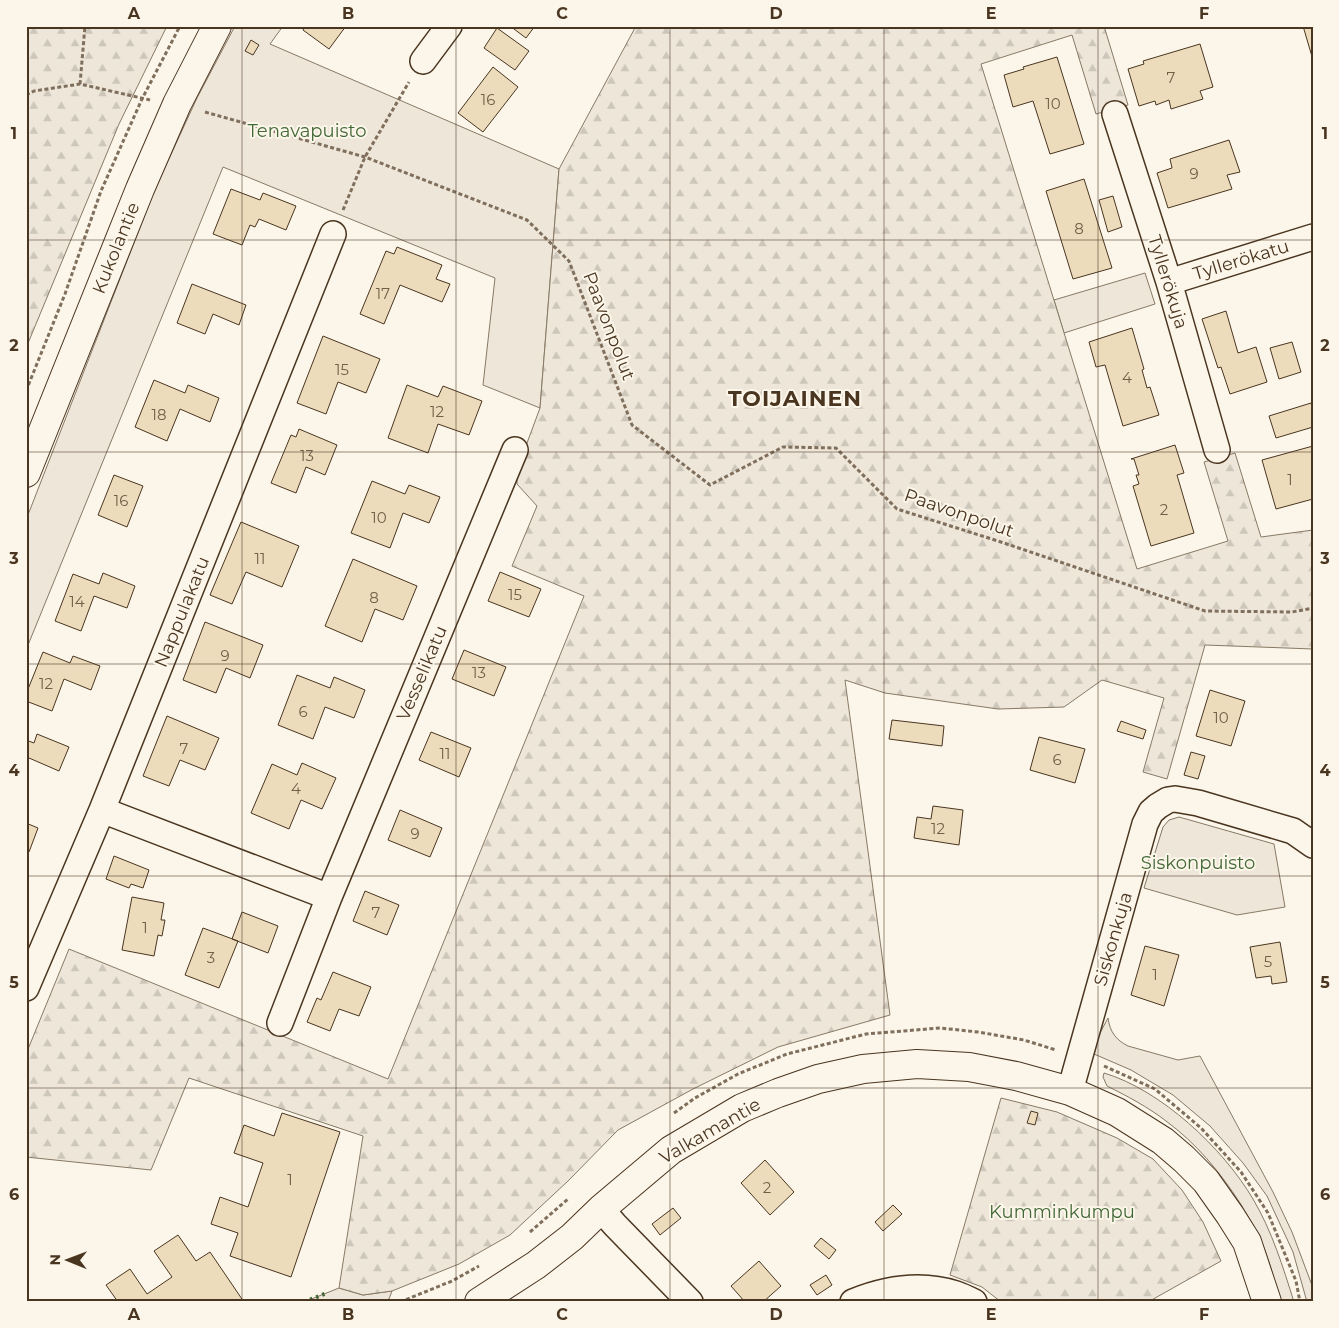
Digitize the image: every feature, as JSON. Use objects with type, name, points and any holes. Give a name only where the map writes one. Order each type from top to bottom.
[{"type":"street","name":"Kukolantie","points":[[26,473],[140,189],[177,104],[217,26]]},
{"type":"street","points":[[423,61],[449,26]]},
{"type":"street","name":"Tyllerökuja","points":[[1115,114],[1169,282],[1217,450]]},
{"type":"street","name":"Nappulakatu","points":[[26,988],[102,810],[334,234]]},
{"type":"street","name":"Tyllerökatu","points":[[1169,282],[1313,237]]},
{"type":"street","name":"Vesselikatu","points":[[280,1024],[329,897],[515,450]]},
{"type":"street","name":"Siskonkuja","points":[[1070,1091],[1145,824],[1151,812],[1168,800],[1198,803],[1294,831],[1313,844]]},
{"type":"street","points":[[102,810],[329,897]]},
{"type":"street","name":"Valkamantie","points":[[479,1302],[536,1265],[572,1238],[601,1209],[671,1150],[742,1108],[818,1079],[863,1069],[917,1064],[969,1067],[1016,1076],[1070,1091],[1117,1112],[1163,1141],[1206,1181],[1230,1214],[1247,1242],[1267,1302]]},
{"type":"street","points":[[601,1209],[690,1302]]},
{"type":"street","points":[[852,1302],[893,1290],[924,1288],[956,1294],[974,1302]]},
{"type":"path","points":[[80,84],[85,26]]},
{"type":"path","points":[[26,391],[64,294],[101,191],[142,99],[180,26]]},
{"type":"path","points":[[334,234],[365,157],[401,94],[423,61]]},
{"type":"path","points":[[26,95],[34,91],[80,84],[142,99],[177,104],[365,157]]},
{"type":"path","name":"Paavonpolut","points":[[365,157],[527,220],[570,262],[632,425],[710,485],[783,447],[836,448],[897,509],[1205,611],[1292,612],[1313,608]]},
{"type":"path","points":[[673,1114],[696,1098],[738,1074],[787,1054],[866,1034],[940,1028],[1024,1040],[1109,1067],[1155,1089],[1201,1128],[1241,1172],[1268,1213],[1296,1281],[1300,1302]]},
{"type":"path","points":[[528,1233],[571,1196]]},
{"type":"path","points":[[400,1302],[452,1281],[481,1265]]},
{"type":"green space","points":[[26,26],[167,26],[119,124],[26,348]]},
{"type":"green space","name":"Tenavapuisto","points":[[235,26],[283,26],[270,44],[559,169],[540,408],[483,385],[495,278],[223,167],[26,650],[26,520],[155,189],[197,98]]},
{"type":"green space","points":[[636,26],[1104,26],[1128,105],[1096,114],[1072,35],[981,64],[1137,569],[1228,541],[1204,462],[1235,453],[1261,537],[1313,530],[1313,649],[1205,645],[1167,779],[1143,772],[1164,698],[1102,680],[1064,707],[998,709],[885,693],[845,680],[890,1015],[778,1047],[693,1089],[618,1130],[568,1181],[510,1235],[459,1264],[392,1291],[363,1295],[339,1288],[363,1136],[189,1078],[151,1170],[26,1157],[26,1054],[69,949],[388,1079],[584,596],[512,566],[537,506],[517,484],[517,470],[540,408],[559,169]]},
{"type":"green space","points":[[1145,273],[1155,304],[1064,333],[1054,300]]},
{"type":"green space","name":"Siskonpuisto","points":[[1179,817],[1274,844],[1285,907],[1237,915],[1144,888],[1163,827],[1169,820]]},
{"type":"green space","points":[[1108,1018],[1114,1035],[1128,1046],[1178,1060],[1200,1056],[1273,1192],[1292,1232],[1313,1288],[1313,1302],[1307,1302],[1293,1252],[1267,1196],[1243,1163],[1210,1126],[1173,1095],[1131,1070],[1094,1054],[1091,1050]]},
{"type":"green space","points":[[1104,1073],[1126,1081],[1168,1107],[1189,1123],[1225,1160],[1253,1199],[1266,1224],[1294,1302],[1280,1302],[1260,1238],[1240,1203],[1216,1169],[1197,1148],[1166,1121],[1145,1106],[1107,1086],[1103,1077]]},
{"type":"green space","name":"Kumminkumpu","points":[[1001,1098],[1057,1112],[1117,1138],[1153,1159],[1182,1190],[1203,1222],[1221,1261],[1148,1302],[1001,1302],[982,1287],[950,1275]]},
{"type":"green space","points":[[339,1288],[363,1295],[392,1291],[389,1299],[381,1302],[304,1302]]},
{"type":"building","points":[[305,26],[346,26],[329,49],[303,30]]},
{"type":"building","points":[[510,26],[535,26],[526,38]]},
{"type":"building","points":[[1303,26],[1313,26],[1313,60]]},
{"type":"building","points":[[497,28],[529,51],[515,70],[484,48]]},
{"type":"building","points":[[251,40],[259,45],[253,55],[245,51]]},
{"type":"building","points":[[1200,44],[1213,87],[1200,91],[1203,99],[1171,109],[1169,100],[1156,105],[1155,101],[1139,106],[1128,69],[1144,64],[1143,61]]},
{"type":"building","points":[[1057,57],[1084,144],[1050,154],[1033,101],[1013,107],[1004,75]]},
{"type":"building","points":[[493,67],[518,87],[483,132],[458,113]]},
{"type":"building","points":[[1229,140],[1240,172],[1227,175],[1232,189],[1168,208],[1157,173],[1172,168],[1170,159]]},
{"type":"building","points":[[1084,179],[1112,268],[1073,279],[1046,191]]},
{"type":"building","points":[[231,189],[260,200],[263,193],[296,206],[286,230],[259,219],[255,227],[250,225],[242,245],[213,234]]},
{"type":"building","points":[[1113,196],[1122,227],[1108,232],[1099,200]]},
{"type":"building","points":[[397,247],[442,265],[436,279],[450,284],[442,302],[400,285],[384,324],[360,314],[386,251],[394,254]]},
{"type":"building","points":[[192,284],[246,305],[239,325],[213,314],[205,334],[177,323]]},
{"type":"building","points":[[1226,311],[1238,353],[1256,347],[1267,382],[1230,394],[1221,367],[1218,368],[1202,319]]},
{"type":"building","points":[[1132,328],[1144,369],[1142,370],[1147,388],[1150,387],[1159,415],[1123,426],[1105,365],[1096,367],[1089,342]]},
{"type":"building","points":[[323,336],[380,359],[366,393],[338,382],[326,414],[297,403]]},
{"type":"building","points":[[1292,342],[1301,372],[1279,379],[1270,348]]},
{"type":"building","points":[[154,380],[185,393],[188,385],[219,398],[210,422],[180,409],[167,441],[135,427]]},
{"type":"building","points":[[407,385],[438,397],[443,386],[482,401],[469,435],[438,424],[428,453],[388,438]]},
{"type":"building","points":[[1311,403],[1313,427],[1276,438],[1269,416]]},
{"type":"building","points":[[299,429],[337,445],[325,475],[306,467],[296,493],[271,483],[291,435],[296,437]]},
{"type":"building","points":[[1175,445],[1184,473],[1177,475],[1194,533],[1151,546],[1133,486],[1139,484],[1136,475],[1139,475],[1134,459],[1131,459]]},
{"type":"building","points":[[1313,446],[1313,499],[1276,509],[1262,460]]},
{"type":"building","points":[[114,475],[143,486],[127,527],[98,515]]},
{"type":"building","points":[[372,481],[405,494],[409,485],[440,497],[429,523],[403,513],[390,548],[351,533]]},
{"type":"building","points":[[241,522],[299,546],[282,587],[246,572],[232,604],[210,595]]},
{"type":"building","points":[[353,559],[417,586],[403,620],[375,609],[362,642],[325,626]]},
{"type":"building","points":[[500,572],[541,589],[529,617],[488,601]]},
{"type":"building","points":[[103,573],[135,586],[127,608],[94,596],[81,631],[55,621],[73,574],[99,584]]},
{"type":"building","points":[[205,622],[263,645],[250,678],[226,668],[216,693],[183,680]]},
{"type":"building","points":[[464,650],[506,667],[494,696],[452,679]]},
{"type":"building","points":[[43,652],[70,663],[73,656],[100,666],[91,690],[64,679],[52,711],[26,701],[26,694]]},
{"type":"building","points":[[297,675],[330,688],[334,677],[365,690],[354,718],[325,707],[313,739],[278,725]]},
{"type":"building","points":[[1210,690],[1245,701],[1231,746],[1196,736]]},
{"type":"building","points":[[167,716],[219,738],[205,770],[180,760],[169,786],[143,776]]},
{"type":"building","points":[[892,720],[944,726],[942,746],[889,739]]},
{"type":"building","points":[[1121,721],[1146,730],[1143,739],[1117,731]]},
{"type":"building","points":[[431,732],[471,748],[459,777],[419,760]]},
{"type":"building","points":[[37,734],[69,747],[59,771],[29,758],[26,765],[26,740],[34,743]]},
{"type":"building","points":[[1039,737],[1085,749],[1075,783],[1030,770]]},
{"type":"building","points":[[1191,752],[1205,756],[1198,779],[1184,775]]},
{"type":"building","points":[[302,763],[336,778],[322,809],[301,800],[289,829],[251,813],[272,764],[297,775]]},
{"type":"building","points":[[933,806],[963,810],[959,845],[914,838],[917,817],[931,819]]},
{"type":"building","points":[[400,810],[442,828],[430,857],[388,840]]},
{"type":"building","points":[[26,823],[38,828],[29,852],[26,851]]},
{"type":"building","points":[[114,856],[149,870],[143,888],[131,884],[129,888],[106,879]]},
{"type":"building","points":[[365,891],[399,905],[387,935],[353,921]]},
{"type":"building","points":[[132,897],[164,903],[161,920],[165,920],[162,936],[158,935],[154,956],[122,950]]},
{"type":"building","points":[[242,912],[278,926],[268,953],[232,939]]},
{"type":"building","points":[[203,928],[238,941],[219,988],[185,975]]},
{"type":"building","points":[[1280,942],[1287,982],[1272,984],[1271,976],[1256,978],[1250,947]]},
{"type":"building","points":[[1145,946],[1179,955],[1164,1006],[1131,995]]},
{"type":"building","points":[[333,972],[371,987],[359,1016],[339,1009],[330,1031],[307,1022],[317,998],[321,1000]]},
{"type":"building","points":[[1031,1111],[1038,1113],[1035,1125],[1027,1123]]},
{"type":"building","points":[[282,1113],[340,1132],[291,1277],[230,1256],[238,1233],[211,1224],[220,1197],[248,1207],[263,1163],[234,1153],[244,1125],[274,1136]]},
{"type":"building","points":[[765,1160],[794,1192],[770,1215],[741,1183]]},
{"type":"building","points":[[893,1205],[902,1214],[883,1231],[875,1222]]},
{"type":"building","points":[[673,1208],[681,1218],[660,1235],[652,1224]]},
{"type":"building","points":[[178,1235],[196,1261],[210,1252],[244,1302],[118,1302],[106,1285],[130,1269],[147,1294],[172,1277],[154,1251]]},
{"type":"building","points":[[821,1238],[836,1250],[829,1259],[814,1246]]},
{"type":"building","points":[[759,1261],[781,1286],[763,1302],[745,1302],[731,1286]]},
{"type":"building","points":[[826,1275],[832,1285],[817,1295],[810,1285]]},
{"type":"hedge","points":[[304,1302],[327,1293]]},
{"type":"district","name":"TOIJAINEN","points":[[795,398]]}]
